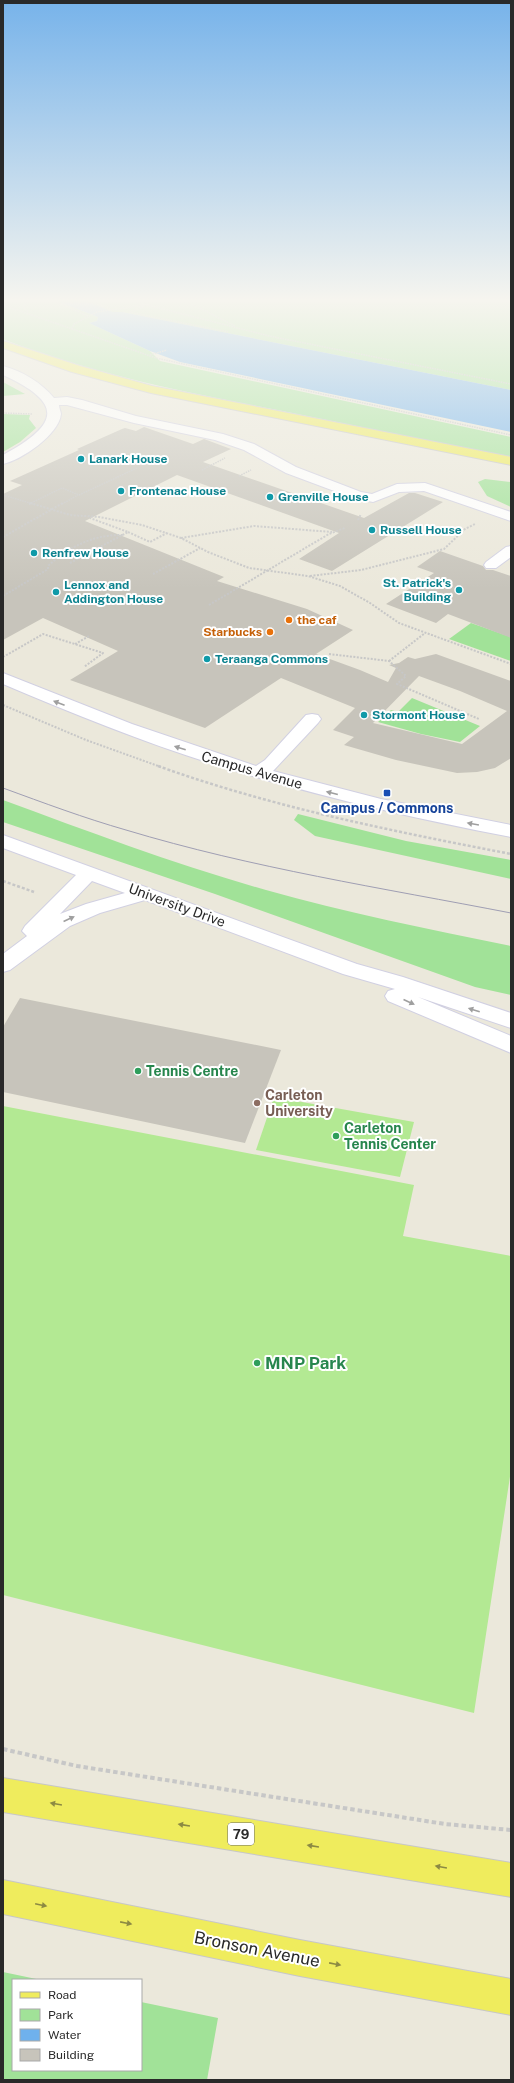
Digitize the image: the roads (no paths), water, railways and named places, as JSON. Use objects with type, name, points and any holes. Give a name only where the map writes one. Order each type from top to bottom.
[{"type":"main road","points":[[182,395],[511,461]]},
{"type":"main road","name":"79","points":[[3,1795],[500,1874]]},
{"type":"main road","name":"Bronson Avenue","points":[[3,1897],[300,1958],[511,1997]]},
{"type":"street","points":[[3,460],[29,447],[46,433],[54,415],[51,402],[44,395]]},
{"type":"street","points":[[51,402],[67,401],[82,404],[134,419],[218,436],[249,446],[291,470],[358,495],[373,498],[398,488],[425,487],[509,516]]},
{"type":"street","points":[[491,565],[511,550]]},
{"type":"street","name":"Campus Avenue","points":[[3,678],[106,722],[168,744],[260,772],[378,804],[511,831]]},
{"type":"street","points":[[260,772],[272,764],[312,719]]},
{"type":"street","name":"University Drive","points":[[3,841],[350,969],[396,982],[511,1021]]},
{"type":"street","points":[[3,963],[89,873]]},
{"type":"street","points":[[3,963],[64,920],[105,904],[146,894]]},
{"type":"street","name":"University Drive","points":[[350,969],[391,994],[511,1045]]},
{"type":"water","points":[[337,395],[511,395],[511,432]]},
{"type":"tram line","points":[[3,788],[110,825],[221,855],[317,876],[511,913]]},
{"type":"place","name":"Lanark House","points":[[81,459]]},
{"type":"place","name":"Frontenac House","points":[[121,491]]},
{"type":"place","name":"Grenville House","points":[[270,497]]},
{"type":"place","name":"Russell House","points":[[372,530]]},
{"type":"place","name":"Renfrew House","points":[[34,553]]},
{"type":"place","name":"St. Patrick's Building","points":[[459,590]]},
{"type":"place","name":"Lennox and Addington House","points":[[56,592]]},
{"type":"place","name":"the caf","points":[[289,620]]},
{"type":"place","name":"Starbucks","points":[[270,632]]},
{"type":"place","name":"Teraanga Commons","points":[[207,659]]},
{"type":"place","name":"Stormont House","points":[[364,715]]},
{"type":"place","name":"Campus / Commons","points":[[387,793]]},
{"type":"place","name":"Tennis Centre","points":[[138,1071]]},
{"type":"place","name":"Carleton University","points":[[257,1103]]},
{"type":"place","name":"Carleton Tennis Center","points":[[336,1136]]},
{"type":"place","name":"MNP Park","points":[[257,1363]]}]
